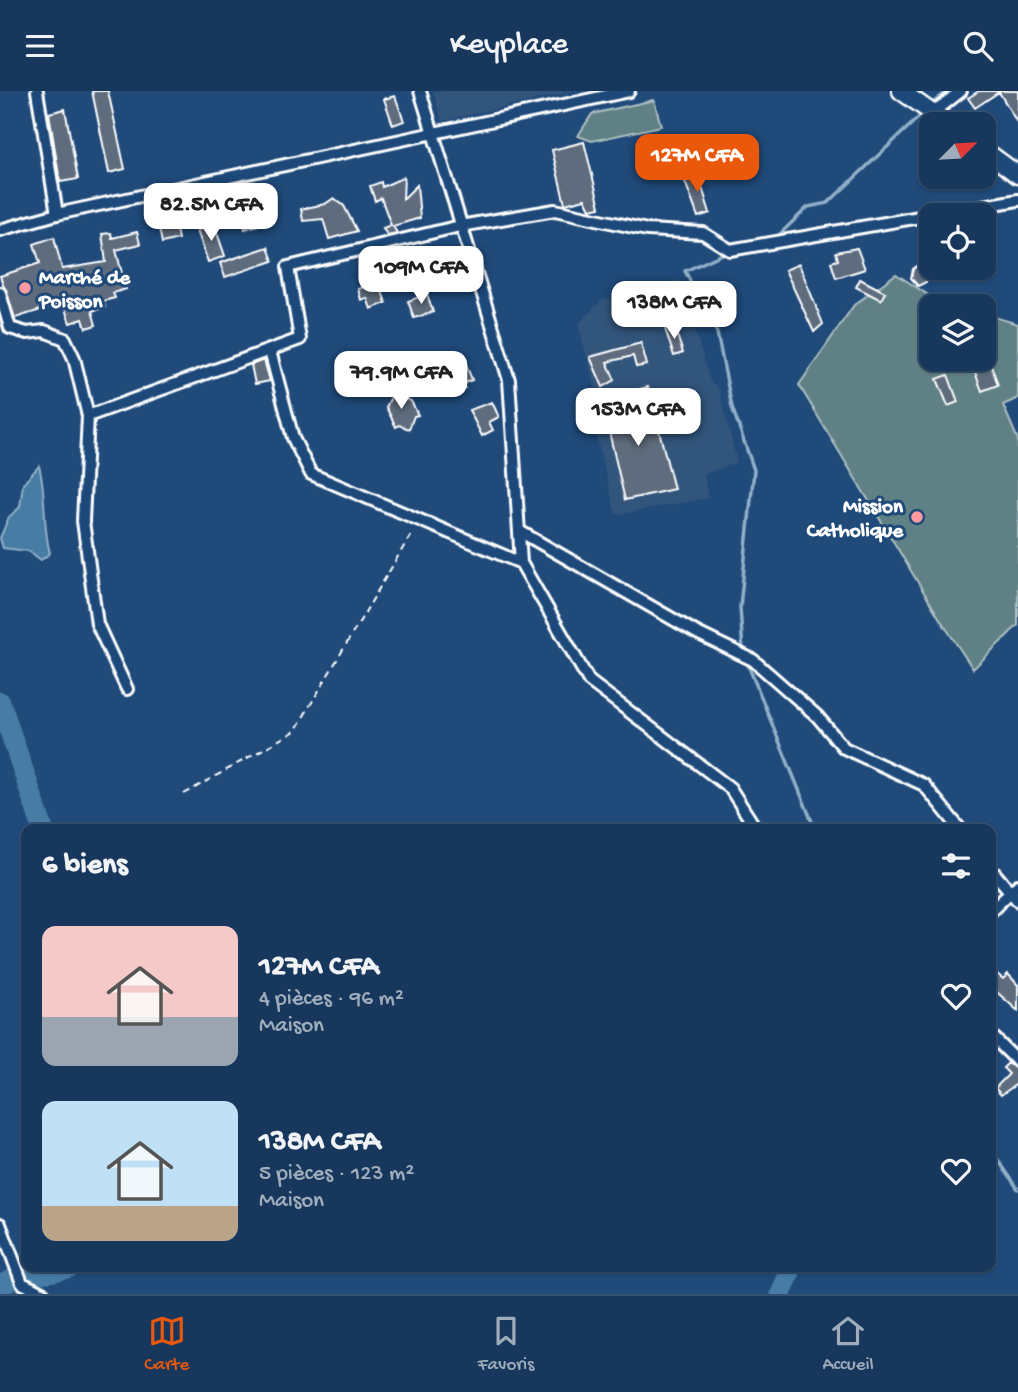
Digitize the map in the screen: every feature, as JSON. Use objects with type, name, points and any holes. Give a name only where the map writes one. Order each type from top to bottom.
[{"type":"main road","points":[[901,91],[930,112]]},
{"type":"main road","points":[[996,158],[1018,174]]},
{"type":"street","points":[[37,91],[57,214]]},
{"type":"street","points":[[420,91],[509,380],[521,563],[589,681],[730,788],[753,824]]},
{"type":"street","points":[[0,230],[57,214],[629,91]]},
{"type":"street","points":[[935,112],[961,91]]},
{"type":"street","points":[[996,204],[1018,200]]},
{"type":"street","points":[[88,416],[300,339],[288,267],[460,226],[555,210],[647,230],[703,233],[730,250],[919,217]]},
{"type":"street","points":[[0,293],[10,328],[27,333],[44,331],[65,339],[74,358],[88,416],[83,521],[97,624],[127,689]]},
{"type":"street","points":[[271,351],[293,438],[311,474],[521,563]]},
{"type":"street","points":[[521,532],[697,633],[753,660],[817,716],[844,748],[925,785],[956,824]]},
{"type":"street","points":[[996,874],[1015,893],[996,907]]},
{"type":"street","points":[[996,1040],[1018,1062]]},
{"type":"street","points":[[0,1224],[22,1283],[44,1294]]},
{"type":"path","points":[[184,794],[295,731],[420,519]]},
{"type":"shaded area","points":[[433,91],[576,91],[442,121]]},
{"type":"shaded area","points":[[680,280],[710,381],[719,389],[737,462],[704,475],[708,498],[616,515],[587,401],[598,397],[578,325],[600,301]]},
{"type":"shaded area","points":[[39,466],[50,553],[41,560],[29,551],[3,548],[0,538],[9,517],[20,507],[23,484]]},
{"type":"green space","points":[[654,100],[661,126],[592,141],[578,136],[592,114]]},
{"type":"green space","points":[[896,274],[927,294],[919,294],[919,371],[996,371],[996,318],[1018,324],[1018,398],[1003,405],[1018,440],[1018,625],[973,669],[799,385],[854,305]]},
{"type":"building","points":[[92,91],[108,91],[125,169],[109,173]]},
{"type":"building","points":[[979,91],[1018,91],[1018,124],[999,92],[975,108],[968,98]]},
{"type":"building","points":[[395,96],[404,121],[393,125],[384,99]]},
{"type":"building","points":[[65,109],[78,179],[60,182],[49,113]]},
{"type":"building","points":[[584,142],[600,207],[590,209],[585,199],[565,204],[552,150]]},
{"type":"building","points":[[697,171],[710,213],[698,217],[683,176]]},
{"type":"building","points":[[404,177],[403,199],[417,185],[420,218],[393,226],[397,233],[387,235],[383,228],[391,225],[381,198],[375,201],[370,186],[381,182],[382,187]]},
{"type":"building","points":[[252,192],[261,224],[245,229],[235,197]]},
{"type":"building","points":[[334,198],[344,206],[357,231],[329,239],[323,219],[303,221],[301,209],[325,204]]},
{"type":"building","points":[[174,220],[178,239],[162,243],[158,224]]},
{"type":"building","points":[[214,224],[225,256],[208,262],[197,230]]},
{"type":"building","points":[[137,232],[140,244],[116,250],[126,289],[113,293],[115,298],[103,301],[105,307],[92,311],[96,325],[86,328],[83,319],[70,323],[63,303],[15,318],[0,276],[40,263],[34,244],[54,237],[62,269],[106,262],[102,234],[111,233],[112,238]]},
{"type":"building","points":[[268,247],[273,261],[225,277],[220,263]]},
{"type":"building","points":[[857,248],[865,269],[836,278],[831,262],[838,260],[836,252]]},
{"type":"building","points":[[799,264],[823,324],[814,332],[785,270]]},
{"type":"building","points":[[919,266],[919,280],[927,280],[926,282],[918,286],[911,278],[913,269]]},
{"type":"building","points":[[376,274],[386,303],[371,309],[367,298],[361,300],[358,289],[363,287],[360,280]]},
{"type":"building","points":[[860,279],[885,292],[881,300],[856,287]]},
{"type":"building","points":[[427,294],[433,312],[414,318],[408,301]]},
{"type":"building","points":[[674,326],[683,353],[674,356],[665,329]]},
{"type":"building","points":[[641,343],[647,365],[636,367],[633,356],[607,362],[615,380],[603,387],[590,357]]},
{"type":"building","points":[[464,359],[472,380],[463,384],[465,388],[450,393],[447,382],[459,377],[453,362]]},
{"type":"building","points":[[264,360],[270,381],[255,384],[251,365]]},
{"type":"building","points":[[974,371],[993,371],[998,385],[982,391]]},
{"type":"building","points":[[948,375],[958,402],[948,406],[937,379]]},
{"type":"building","points":[[648,387],[652,402],[665,399],[667,409],[654,411],[674,489],[625,500],[607,423],[601,423],[596,404],[624,398],[629,425],[647,420],[640,389]]},
{"type":"building","points":[[393,393],[411,401],[418,415],[414,416],[409,429],[399,425],[396,427],[386,407]]},
{"type":"building","points":[[492,402],[499,417],[489,422],[493,430],[482,436],[469,410]]},
{"type":"building","points":[[996,973],[1003,979],[1008,974],[1018,985],[1018,1011],[996,991]]},
{"type":"building","points":[[1008,1063],[1018,1070],[1018,1083],[1001,1095],[996,1087],[1009,1074],[1003,1068]]},
{"type":"waterway","points":[[934,102],[948,91]]},
{"type":"waterway","points":[[780,234],[808,207],[828,203],[919,117]]},
{"type":"waterway","points":[[729,251],[685,271],[717,333],[732,407],[754,470],[740,607],[743,652]]},
{"type":"waterway","points":[[746,660],[813,824]]},
{"type":"waterway","points":[[0,702],[41,824]]},
{"type":"waterway","points":[[996,1157],[1018,1189]]},
{"type":"waterway","points":[[0,1287],[24,1276],[49,1272]]},
{"type":"waterway","points":[[781,1294],[790,1272]]},
{"type":"place","name":"Marché de Poisson","points":[[25,288]]},
{"type":"place","name":"Mission Catholique","points":[[917,517]]}]
